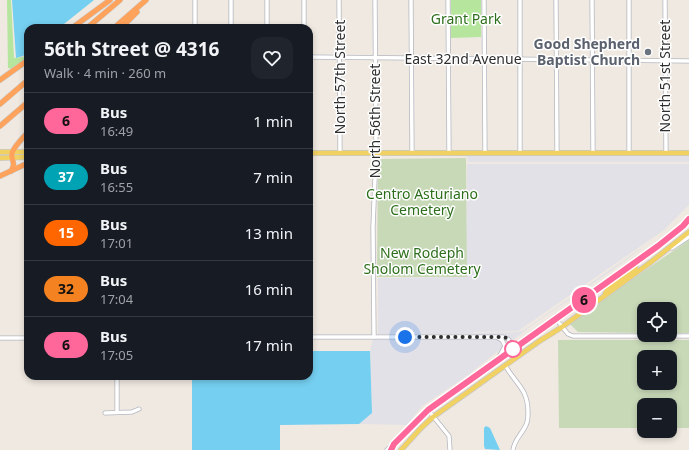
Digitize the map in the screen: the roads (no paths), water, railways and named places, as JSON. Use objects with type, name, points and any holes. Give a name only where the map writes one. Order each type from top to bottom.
[{"type":"highway","points":[[77,24],[110,0]]},
{"type":"highway","points":[[93,24],[120,0]]},
{"type":"highway","points":[[119,24],[146,0]]},
{"type":"highway","points":[[125,24],[149,0]]},
{"type":"highway","points":[[0,80],[24,63]]},
{"type":"highway","points":[[0,104],[24,83]]},
{"type":"highway","points":[[0,126],[24,105]]},
{"type":"highway","points":[[11,171],[14,166],[12,155],[24,138]]},
{"type":"highway","points":[[0,176],[24,165]]},
{"type":"main road","points":[[0,152],[24,156]]},
{"type":"main road","points":[[0,158],[24,153]]},
{"type":"main road","points":[[313,153],[689,153]]},
{"type":"main road","points":[[391,450],[394,444],[428,410],[661,244],[683,226],[689,219]]},
{"type":"main road","points":[[401,450],[433,417],[605,296],[689,232]]},
{"type":"main road","points":[[605,296],[608,289],[635,270],[636,262]]},
{"type":"street","points":[[195,0],[195,24]]},
{"type":"street","points":[[231,0],[231,24]]},
{"type":"street","points":[[267,0],[267,24]]},
{"type":"street","points":[[304,0],[304,24]]},
{"type":"street","name":"North 57th Street","points":[[339,0],[340,153]]},
{"type":"street","name":"North 56th Street","points":[[374,337],[373,227],[376,153],[375,0]]},
{"type":"street","points":[[411,0],[412,153]]},
{"type":"street","points":[[448,0],[449,153]]},
{"type":"street","points":[[484,0],[485,153]]},
{"type":"street","points":[[520,0],[520,153]]},
{"type":"street","points":[[556,0],[557,153]]},
{"type":"street","points":[[592,0],[593,153]]},
{"type":"street","points":[[629,0],[629,153]]},
{"type":"street","name":"North 51st Street","points":[[665,0],[666,153]]},
{"type":"street","name":"East 32nd Avenue","points":[[313,57],[689,61]]},
{"type":"street","points":[[651,262],[689,237]]},
{"type":"street","points":[[556,320],[568,334],[573,336],[689,336]]},
{"type":"street","points":[[313,337],[496,337],[506,338],[520,355]]},
{"type":"street","points":[[496,337],[502,340],[505,346],[497,360]]},
{"type":"street","points":[[0,338],[24,338]]},
{"type":"street","points":[[505,365],[524,390],[528,405],[528,422],[514,444],[513,450]]},
{"type":"street","points":[[117,380],[117,412]]},
{"type":"street","points":[[105,413],[132,412],[139,409]]},
{"type":"street","points":[[428,410],[448,436],[450,450]]},
{"type":"street","points":[[387,450],[394,444]]},
{"type":"water","points":[[12,0],[94,0],[64,24],[24,24],[24,55],[16,58]]},
{"type":"water","points":[[313,351],[370,351],[372,413],[359,424],[280,425],[280,450],[192,450],[192,380],[313,380]]},
{"type":"water","points":[[486,426],[490,428],[500,450],[485,449],[484,428]]},
{"type":"place","name":"Good Shepherd Baptist Church","points":[[648,52]]},
{"type":"park label","name":"Grant Park","points":[[466,19]]},
{"type":"park label","name":"Centro Asturiano Cemetery","points":[[422,202]]},
{"type":"park label","name":"New Rodeph Sholom Cemetery","points":[[422,262]]}]
